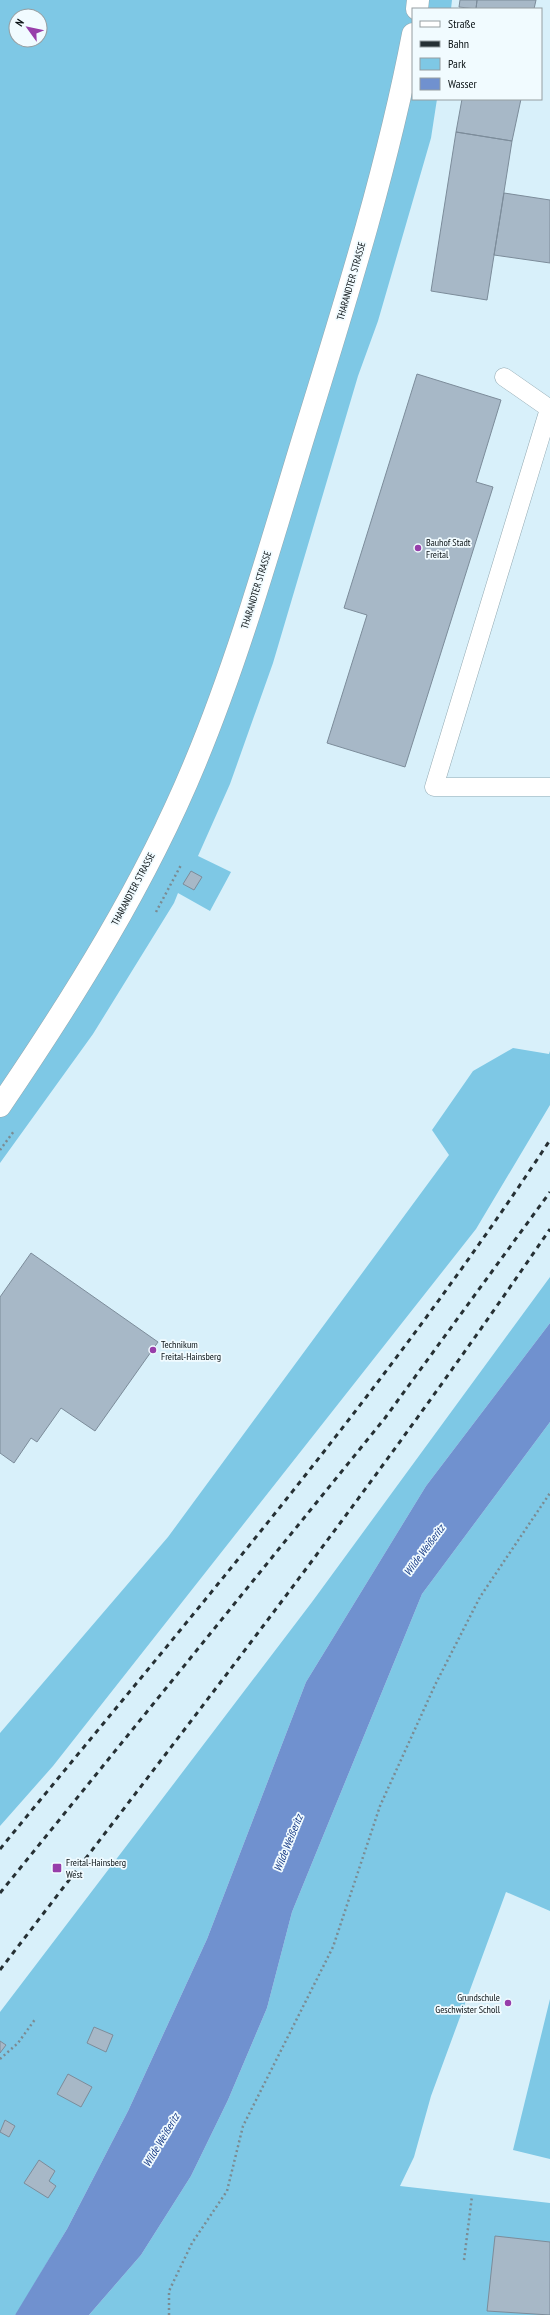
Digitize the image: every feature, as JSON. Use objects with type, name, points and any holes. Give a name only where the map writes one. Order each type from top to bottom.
[{"type":"main road","name":"THARANDTER STRASSE","points":[[0,1106],[94,963],[135,887],[194,766],[224,690],[326,365],[374,203],[396,118],[412,39]]},
{"type":"lane","points":[[504,377],[550,409],[434,787],[550,787]]},
{"type":"path","points":[[169,2315],[169,2291],[192,2243],[226,2191],[243,2126],[333,1948],[380,1806],[435,1685],[480,1597],[550,1493]]},
{"type":"path","points":[[0,2059],[18,2043],[36,2018]]},
{"type":"path","points":[[464,2260],[472,2196]]},
{"type":"green space","points":[[0,0],[452,0],[451,8],[412,8],[412,100],[437,100],[431,138],[378,321],[358,376],[273,663],[230,784],[198,856],[231,872],[210,911],[178,893],[174,903],[93,1034],[0,1163]]},
{"type":"green space","points":[[513,1048],[549,1054],[550,1051],[550,1105],[476,1229],[53,1766],[0,1826],[0,1733],[168,1537],[449,1155],[432,1130],[473,1071]]},
{"type":"green space","points":[[550,1277],[550,1323],[426,1486],[306,1682],[207,1939],[128,2111],[67,2229],[17,2313],[15,2315],[0,2315],[0,2012],[312,1602]]},
{"type":"green space","points":[[550,1422],[550,1911],[506,1892],[431,2096],[414,2157],[400,2186],[550,2203],[550,2315],[89,2315],[141,2255],[191,2176],[228,2100],[267,2008],[292,1912],[422,1594]]},
{"type":"green space","points":[[550,1999],[550,2159],[513,2150]]},
{"type":"water","name":"Wilde Weißeritz","points":[[550,1323],[550,1422],[422,1594],[292,1912],[267,2008],[228,2100],[191,2176],[141,2255],[89,2315],[15,2315],[67,2229],[128,2111],[207,1939],[306,1682],[426,1486]]},
{"type":"building","points":[[460,0],[477,0],[476,8],[459,7]]},
{"type":"building","points":[[477,0],[536,0],[534,8],[476,8]]},
{"type":"building","points":[[462,100],[521,100],[512,141],[456,132]]},
{"type":"building","points":[[456,132],[512,141],[487,300],[431,291]]},
{"type":"building","points":[[504,193],[550,200],[550,263],[494,255]]},
{"type":"building","name":"Bauhof Stadt Freital","points":[[417,374],[501,400],[476,482],[493,487],[405,767],[327,743],[367,615],[344,608]]},
{"type":"building","points":[[191,871],[202,877],[194,890],[183,884]]},
{"type":"building","points":[[31,1253],[158,1342],[95,1431],[61,1408],[37,1442],[31,1438],[14,1463],[0,1453],[0,1297]]},
{"type":"building","points":[[94,2027],[113,2035],[106,2052],[87,2043]]},
{"type":"building","points":[[0,2041],[6,2045],[0,2053]]},
{"type":"building","points":[[68,2074],[92,2087],[81,2107],[57,2094]]},
{"type":"building","points":[[5,2120],[15,2126],[9,2137],[0,2132]]},
{"type":"building","points":[[39,2160],[55,2171],[49,2181],[56,2186],[48,2198],[24,2183]]},
{"type":"building","points":[[495,2236],[550,2242],[550,2315],[487,2311]]},
{"type":"railway","points":[[0,1849],[214,1589],[354,1413],[487,1233],[550,1140]]},
{"type":"railway","points":[[0,1893],[385,1418],[550,1192]]},
{"type":"railway","points":[[0,1970],[211,1695],[349,1511],[417,1418],[550,1229]]},
{"type":"place","name":"Bauhof Stadt Freital","points":[[418,548]]},
{"type":"place","name":"Technikum Freital-Hainsberg","points":[[153,1350]]},
{"type":"place","name":"Freital-Hainsberg West","points":[[57,1868]]},
{"type":"place","name":"Grundschule Geschwister Scholl","points":[[508,2003]]}]
